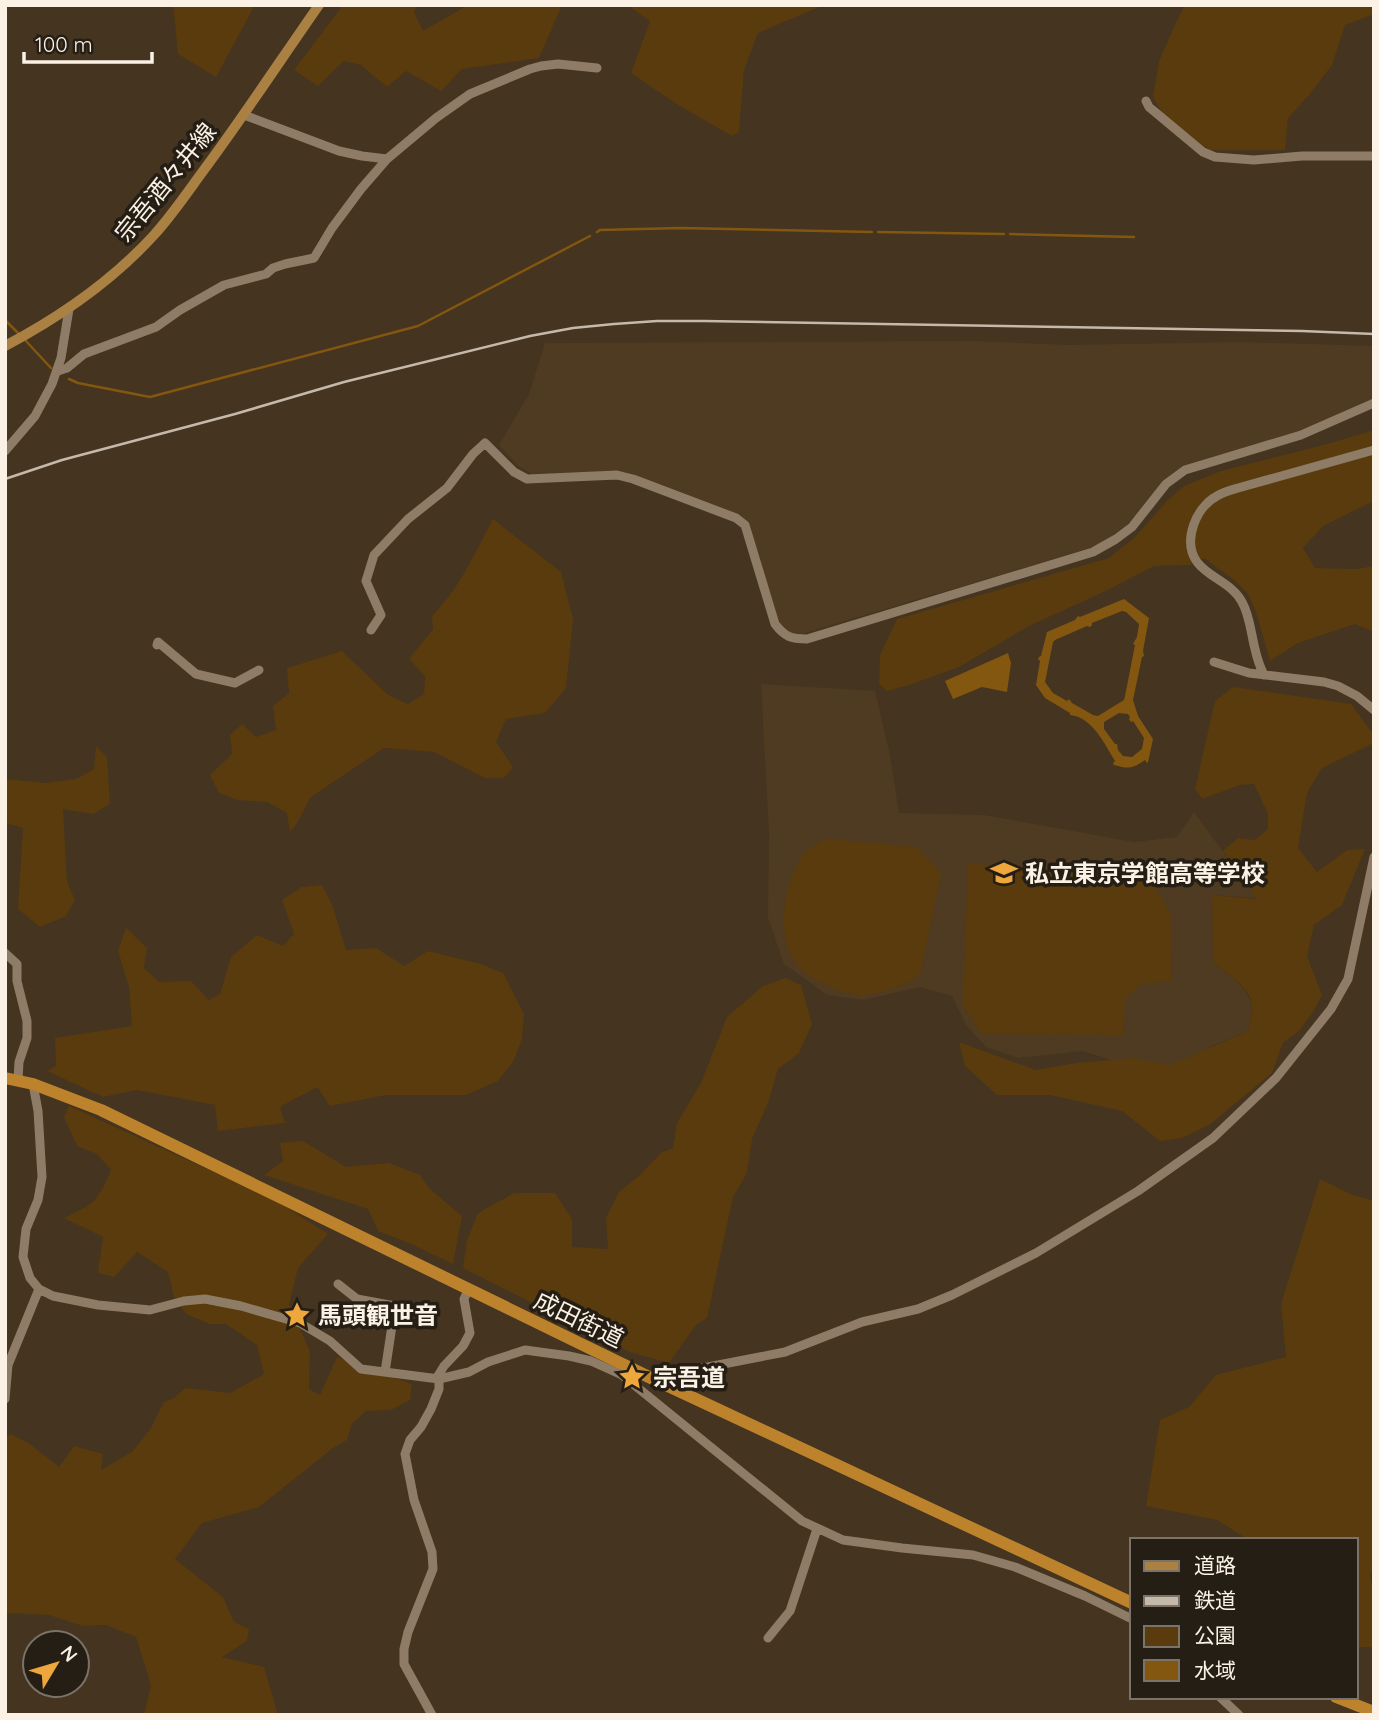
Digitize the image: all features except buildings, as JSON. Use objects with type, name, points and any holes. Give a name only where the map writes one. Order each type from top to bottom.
[{"type":"highway","name":"成田街道","points":[[12,1079],[33,1084],[101,1110],[469,1288],[628,1372],[651,1378],[1130,1602]]},
{"type":"highway","points":[[1341,1699],[1374,1712]]},
{"type":"main road","name":"宗吾酒々井線","points":[[5,346],[69,309],[152,237],[182,201],[244,115],[319,5]]},
{"type":"street","points":[[58,371],[84,354],[156,327],[224,285],[266,274],[285,264],[314,258],[332,228],[387,159],[470,94],[541,66],[558,64],[597,68]]},
{"type":"street","points":[[1146,101],[1149,107],[1203,152],[1215,157],[1254,159],[1374,156]]},
{"type":"street","points":[[244,115],[340,151],[387,159]]},
{"type":"street","points":[[5,452],[35,416],[58,371],[69,309]]},
{"type":"street","points":[[371,630],[381,615],[366,581],[374,555],[408,519],[447,488],[472,454],[485,443],[514,472],[527,479],[617,475],[736,519],[745,525],[775,624],[783,635],[794,639],[807,639],[1093,552],[1132,527],[1166,484],[1185,470],[1301,435],[1374,403]]},
{"type":"street","points":[[1264,675],[1243,603],[1237,594],[1197,562],[1191,549],[1191,531],[1205,506],[1216,496],[1374,450]]},
{"type":"street","points":[[157,645],[158,642],[196,674],[235,683],[259,670]]},
{"type":"street","points":[[1214,662],[1250,673],[1338,686],[1357,696],[1374,710]]},
{"type":"street","points":[[651,1378],[785,1352],[862,1322],[918,1309],[941,1300],[1036,1253],[1138,1191],[1213,1138],[1276,1078],[1331,1009],[1348,979],[1374,857]]},
{"type":"street","points":[[5,953],[17,964],[17,981],[27,1021],[27,1038],[12,1079]]},
{"type":"street","points":[[33,1084],[38,1111],[42,1177],[38,1200],[26,1229],[23,1257],[30,1278],[39,1289],[52,1296],[98,1305],[150,1310],[184,1301],[205,1299],[241,1306],[300,1323],[330,1341],[361,1369],[437,1379],[469,1372],[488,1362],[524,1350],[569,1356],[628,1372],[802,1521],[817,1530],[843,1540],[973,1555],[1015,1567],[1130,1618]]},
{"type":"street","points":[[338,1284],[357,1299],[395,1306],[385,1372]]},
{"type":"street","points":[[432,1715],[404,1664],[408,1632],[433,1569],[432,1552],[414,1500],[405,1454],[410,1440],[431,1409],[439,1389],[437,1379],[470,1333],[464,1300],[469,1288]]},
{"type":"street","points":[[5,1399],[8,1365],[39,1289]]},
{"type":"street","points":[[768,1638],[790,1611],[817,1530]]},
{"type":"street","points":[[1222,1699],[1238,1715]]},
{"type":"shaded area","points":[[975,341],[1068,345],[1242,342],[1374,346],[1374,400],[1324,423],[1196,462],[1180,470],[1167,480],[1127,525],[1097,546],[795,635],[788,633],[777,620],[737,515],[629,473],[613,471],[532,474],[518,466],[499,445],[529,394],[545,343]]},
{"type":"shaded area","name":"私立東京学館高等学校","points":[[761,684],[875,691],[890,755],[899,813],[984,815],[1134,842],[1177,837],[1194,812],[1257,898],[1212,895],[1213,963],[1244,989],[1253,1006],[1248,1031],[1212,1046],[1154,1084],[1105,1058],[1082,1051],[1018,1058],[986,1047],[966,1025],[952,996],[920,987],[863,1000],[827,995],[784,964],[768,918],[769,831]]},
{"type":"green space","points":[[173,5],[255,5],[216,77],[178,54]]},
{"type":"green space","points":[[343,5],[417,5],[414,12],[423,31],[468,5],[562,5],[539,58],[462,69],[441,91],[406,71],[387,87],[361,65],[344,61],[318,86],[294,70]]},
{"type":"green space","points":[[627,5],[824,5],[758,33],[744,70],[739,132],[732,136],[678,105],[631,73],[650,21]]},
{"type":"green space","points":[[1185,5],[1374,5],[1374,14],[1345,25],[1332,65],[1288,118],[1285,150],[1210,150],[1166,119],[1153,97],[1159,61]]},
{"type":"green space","points":[[1374,430],[1374,501],[1323,526],[1303,548],[1315,568],[1356,569],[1374,566],[1374,632],[1355,624],[1298,643],[1270,661],[1257,616],[1247,593],[1204,558],[1189,565],[1154,566],[1029,626],[959,667],[887,691],[879,684],[880,655],[897,619],[1109,558],[1135,537],[1184,486],[1221,471]]},
{"type":"green space","points":[[493,519],[561,572],[573,619],[566,688],[545,713],[506,719],[496,742],[513,767],[504,778],[485,778],[434,752],[384,748],[311,797],[290,832],[287,813],[267,802],[237,800],[219,793],[210,775],[232,754],[230,735],[242,724],[256,737],[276,730],[273,706],[289,693],[287,668],[342,651],[388,695],[408,704],[424,694],[425,676],[409,659],[433,629],[432,616],[459,582]]},
{"type":"green space","points":[[1233,687],[1351,704],[1374,735],[1374,743],[1322,768],[1307,793],[1298,848],[1317,872],[1347,850],[1365,849],[1342,905],[1314,925],[1307,956],[1322,995],[1313,1012],[1299,1031],[1283,1043],[1272,1073],[1209,1125],[1182,1138],[1160,1141],[1122,1111],[1050,1095],[997,1095],[965,1066],[959,1042],[1036,1070],[1133,1058],[1170,1065],[1248,1031],[1252,1008],[1248,994],[1238,982],[1213,963],[1212,895],[1257,899],[1223,851],[1238,838],[1255,840],[1268,829],[1268,814],[1254,784],[1240,785],[1202,799],[1195,789],[1215,701]]},
{"type":"green space","points":[[96,746],[107,757],[110,804],[93,814],[63,809],[67,881],[75,900],[66,916],[40,927],[18,909],[23,828],[5,823],[5,779],[46,783],[76,779],[94,769]]},
{"type":"green space","points":[[825,839],[917,847],[941,873],[920,975],[914,979],[900,986],[867,995],[853,994],[818,981],[803,971],[791,955],[784,931],[787,892],[802,855]]},
{"type":"green space","points":[[968,864],[1149,874],[1172,917],[1171,981],[1142,984],[1125,999],[1123,1035],[981,1034],[963,1005]]},
{"type":"green space","points":[[322,885],[333,907],[346,950],[376,948],[404,966],[428,951],[481,964],[503,973],[524,1014],[522,1039],[513,1062],[498,1081],[466,1095],[386,1095],[330,1106],[317,1087],[280,1107],[285,1123],[218,1131],[215,1105],[137,1090],[103,1097],[47,1071],[56,1066],[55,1038],[132,1026],[129,987],[118,951],[126,928],[147,948],[144,968],[159,982],[191,981],[209,1000],[220,994],[231,957],[257,935],[283,946],[294,934],[282,900],[302,887]]},
{"type":"green space","points":[[786,978],[801,985],[812,1024],[799,1053],[778,1069],[768,1103],[752,1139],[747,1173],[733,1197],[707,1318],[696,1325],[669,1363],[630,1352],[463,1268],[467,1240],[478,1213],[514,1193],[555,1193],[572,1219],[572,1247],[608,1249],[606,1218],[619,1192],[661,1153],[673,1148],[677,1123],[701,1083],[727,1017],[763,986]]},
{"type":"green space","points":[[69,1106],[275,1200],[328,1234],[298,1268],[289,1305],[310,1351],[309,1389],[320,1395],[337,1357],[412,1384],[410,1400],[391,1410],[366,1411],[352,1424],[347,1440],[333,1448],[259,1507],[202,1523],[175,1559],[223,1597],[234,1622],[249,1629],[247,1641],[222,1657],[264,1667],[278,1715],[144,1715],[151,1685],[136,1637],[106,1625],[83,1626],[49,1615],[5,1613],[5,1437],[11,1434],[30,1444],[59,1467],[74,1446],[103,1454],[101,1470],[133,1451],[151,1428],[164,1402],[174,1398],[185,1388],[230,1393],[264,1374],[257,1345],[226,1324],[210,1324],[186,1314],[174,1297],[168,1272],[137,1252],[114,1277],[98,1273],[103,1237],[64,1218],[94,1200],[111,1170],[97,1154],[77,1146],[64,1117]]},
{"type":"green space","points":[[303,1141],[346,1167],[389,1163],[420,1175],[429,1188],[462,1216],[453,1264],[378,1231],[368,1209],[264,1175],[283,1161],[280,1143]]},
{"type":"green space","points":[[1320,1179],[1350,1194],[1374,1201],[1374,1568],[1370,1575],[1374,1597],[1374,1644],[1371,1647],[1358,1647],[1358,1538],[1246,1538],[1217,1520],[1146,1506],[1160,1420],[1189,1407],[1216,1375],[1286,1357],[1281,1304]]},
{"type":"water","points":[[1124,599],[1149,618],[1144,656],[1133,700],[1138,716],[1153,739],[1147,763],[1145,760],[1130,767],[1114,765],[1115,761],[1091,726],[1045,698],[1036,685],[1040,661],[1038,659],[1047,632]],"holes":[[[1122,611],[1139,624],[1124,700],[1098,716],[1093,715],[1069,699],[1067,701],[1053,693],[1045,682],[1053,642]],[[1119,713],[1128,714],[1144,738],[1142,749],[1132,757],[1123,756],[1104,729],[1104,722]]]},
{"type":"water","points":[[1008,653],[1011,663],[1007,692],[982,687],[953,699],[945,681]]},
{"type":"waterway","points":[[597,232],[681,228],[872,232]]},
{"type":"waterway","points":[[878,232],[1004,234]]},
{"type":"waterway","points":[[1010,234],[1134,237]]},
{"type":"waterway","points":[[69,379],[150,397],[418,326],[590,236]]},
{"type":"waterway","points":[[5,320],[20,335]]},
{"type":"waterway","points":[[25,340],[51,368]]},
{"type":"railway","points":[[5,479],[62,460],[344,382],[573,328],[657,321],[704,321],[1374,334]]},
{"type":"place","name":"私立東京学館高等学校","points":[[1004,873]]},
{"type":"place","name":"馬頭観世音","points":[[297,1315]]},
{"type":"place","name":"宗吾道","points":[[632,1377]]}]
